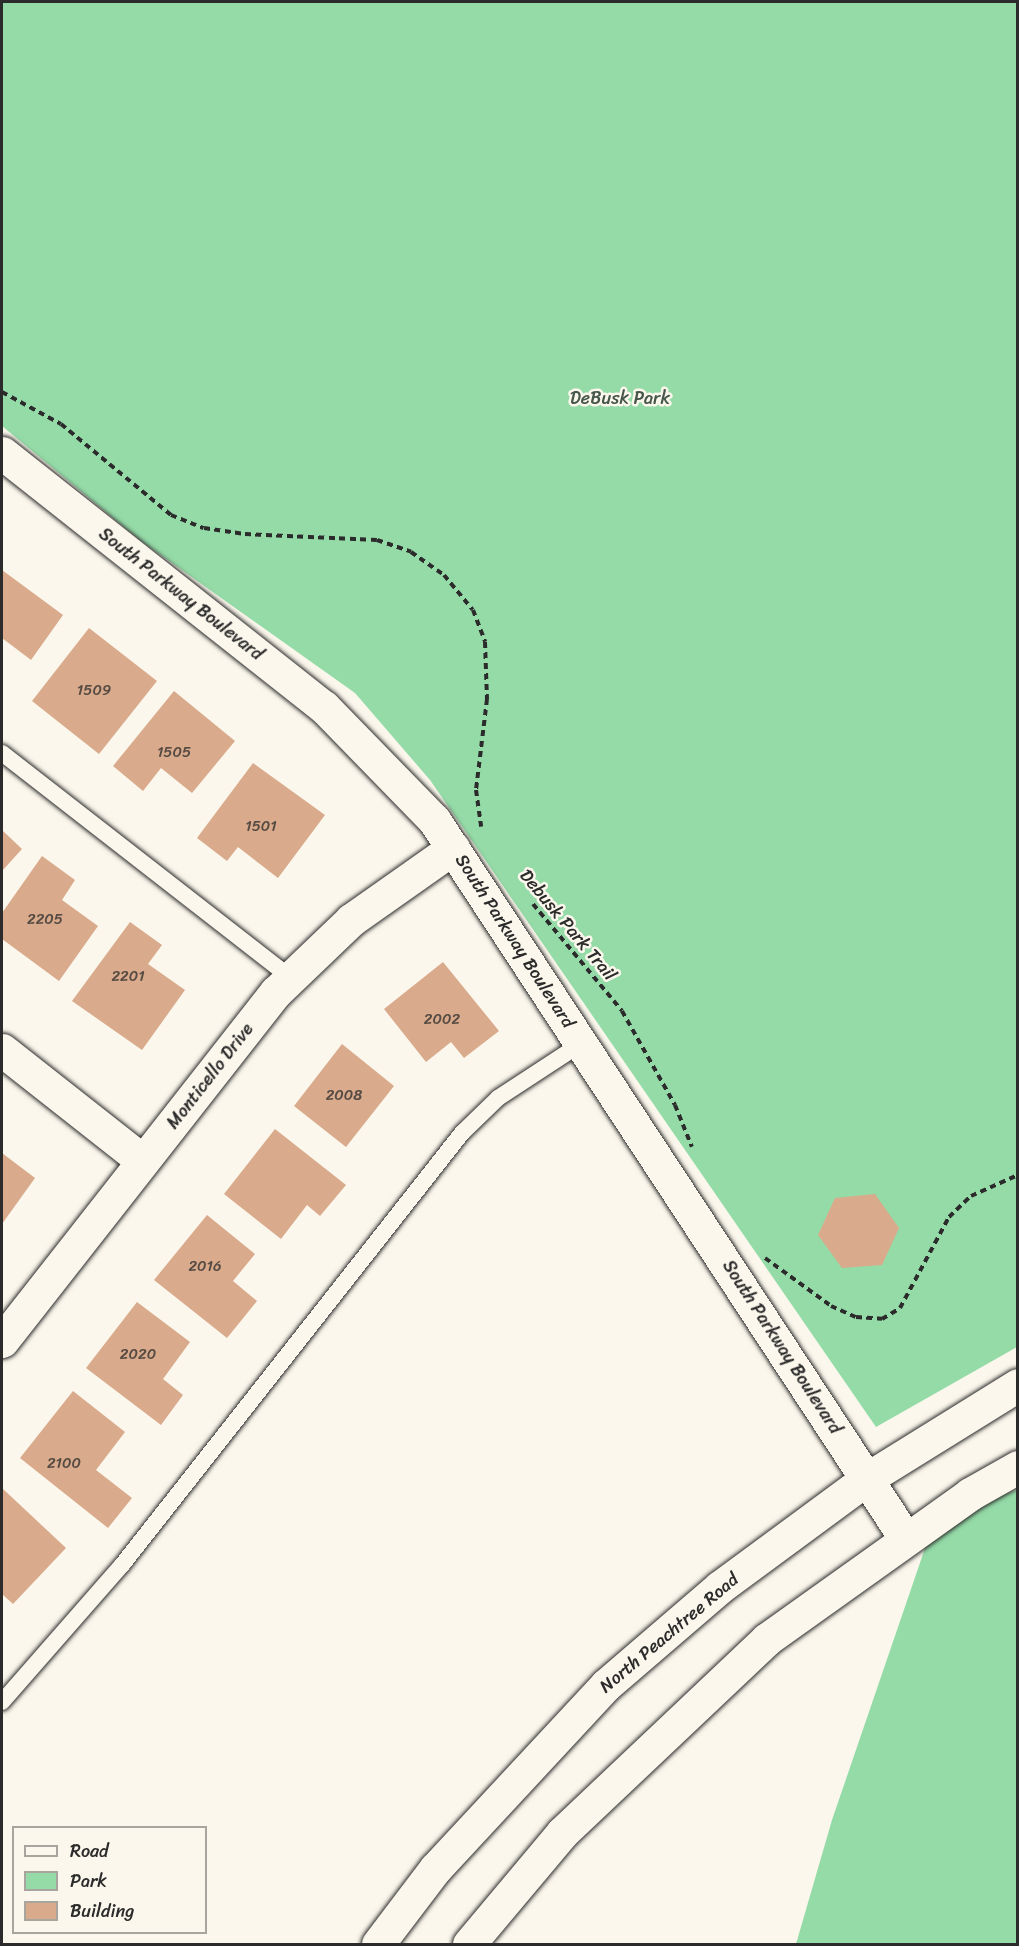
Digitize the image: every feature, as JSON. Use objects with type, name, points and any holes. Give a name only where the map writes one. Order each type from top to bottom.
[{"type":"street","name":"South Parkway Boulevard","points":[[2,453],[324,707],[469,843],[582,1043],[906,1539]]},
{"type":"street","name":"Monticello Drive","points":[[2,1341],[290,977],[351,920],[469,843]]},
{"type":"street","points":[[2,1050],[143,1161]]},
{"type":"street","name":"North Peachtree Road","points":[[378,1944],[481,1816],[606,1685],[720,1587],[868,1478],[1017,1385]]},
{"type":"street","points":[[469,1944],[562,1833],[669,1726],[767,1639],[906,1539],[1017,1467]]},
{"type":"lane","points":[[2,753],[290,977]]},
{"type":"lane","points":[[2,1702],[122,1565],[462,1133],[498,1098],[582,1043]]},
{"type":"path","points":[[2,392],[61,424],[171,515],[204,528],[377,540],[411,552],[444,575],[473,610],[485,642],[487,699],[469,843]]},
{"type":"path","name":"Debusk Park Trail","points":[[527,898],[622,1011],[675,1105],[694,1153]]},
{"type":"path","points":[[761,1254],[794,1285],[831,1306],[856,1317],[882,1319],[900,1308],[949,1217],[971,1196],[1017,1175]]},
{"type":"green space","name":"DeBusk Park","points":[[2,2],[1017,2],[1017,1347],[876,1427],[430,780],[355,693],[141,541],[2,426]]},
{"type":"green space","points":[[1017,1490],[1017,1944],[796,1944],[832,1820],[935,1519]]},
{"type":"building","points":[[2,570],[63,615],[31,660],[2,638]]},
{"type":"building","points":[[89,628],[157,681],[99,754],[32,701]]},
{"type":"building","points":[[174,691],[235,741],[192,793],[161,768],[143,791],[113,766]]},
{"type":"building","points":[[253,763],[325,815],[278,878],[238,847],[227,861],[197,838]]},
{"type":"building","points":[[2,830],[22,849],[2,871]]},
{"type":"building","points":[[42,856],[75,880],[62,900],[98,926],[59,981],[2,939],[2,913]]},
{"type":"building","points":[[130,922],[162,945],[148,964],[185,990],[142,1050],[72,1001]]},
{"type":"building","points":[[443,962],[499,1031],[464,1058],[451,1042],[426,1062],[384,1009]]},
{"type":"building","points":[[342,1044],[394,1086],[346,1147],[294,1106]]},
{"type":"building","points":[[275,1129],[346,1185],[320,1216],[307,1205],[281,1239],[224,1194]]},
{"type":"building","points":[[2,1153],[35,1178],[2,1224]]},
{"type":"building","points":[[875,1194],[899,1228],[882,1265],[842,1268],[818,1235],[835,1198]]},
{"type":"building","points":[[207,1215],[255,1254],[233,1281],[257,1301],[227,1338],[154,1280]]},
{"type":"building","points":[[137,1302],[190,1342],[163,1379],[183,1395],[161,1425],[86,1368]]},
{"type":"building","points":[[73,1391],[125,1432],[96,1470],[132,1498],[108,1528],[20,1458]]},
{"type":"building","points":[[2,1488],[66,1548],[13,1604],[2,1594]]}]
